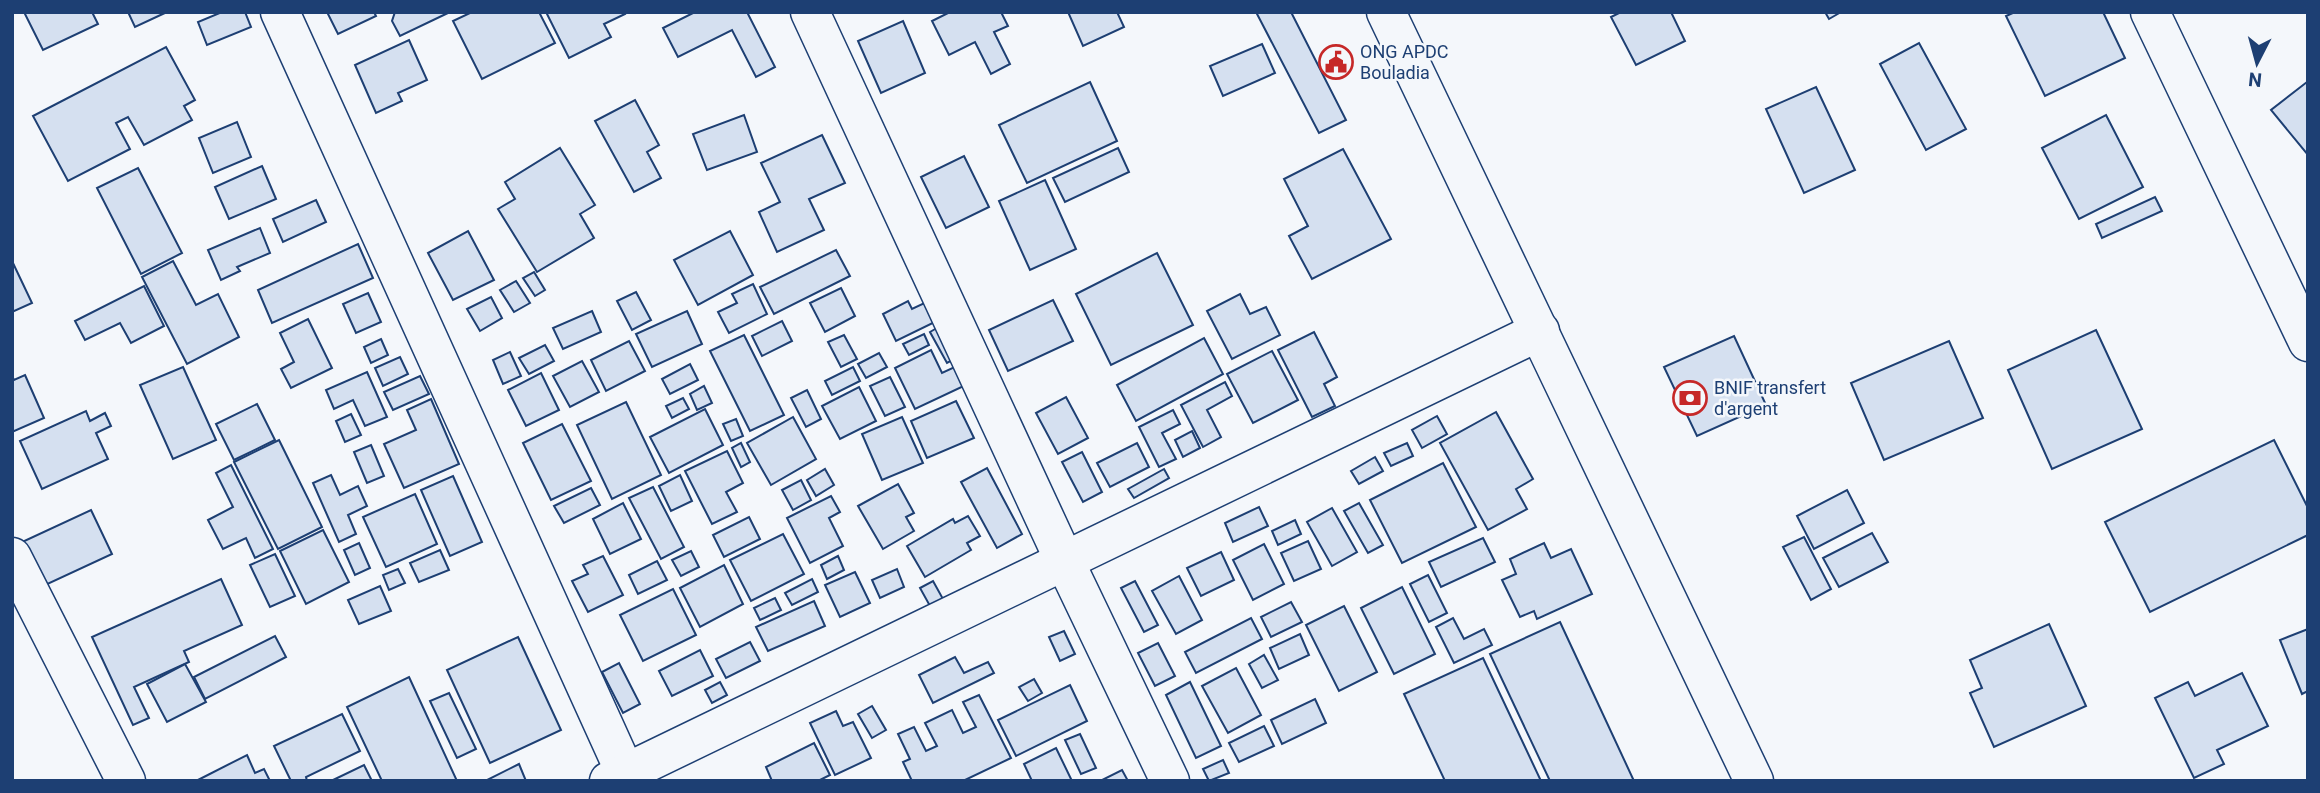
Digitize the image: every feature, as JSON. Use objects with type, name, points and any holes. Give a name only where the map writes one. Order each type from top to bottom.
[{"type":"street","points":[[280,12],[621,778],[1540,331]]},
{"type":"street","points":[[810,12],[1065,562],[1170,781]]},
{"type":"street","points":[[1386,12],[1754,781]]},
{"type":"street","points":[[2150,12],[2308,342]]},
{"type":"street","points":[[12,557],[126,781]]},
{"type":"building","points":[[24,12],[92,12],[98,24],[43,50]]},
{"type":"building","points":[[128,12],[167,12],[135,27]]},
{"type":"building","points":[[222,12],[245,12],[251,27],[207,45],[198,22]]},
{"type":"building","points":[[327,12],[374,12],[376,16],[338,34]]},
{"type":"building","points":[[395,12],[450,12],[400,36],[392,21]]},
{"type":"building","points":[[472,12],[539,12],[555,43],[482,79],[453,21]]},
{"type":"building","points":[[546,12],[625,14],[604,24],[611,37],[569,58]]},
{"type":"building","points":[[695,12],[747,12],[775,67],[756,77],[732,30],[678,57],[663,28]]},
{"type":"building","points":[[950,12],[1001,12],[1008,26],[994,32],[1010,64],[991,74],[975,42],[949,55],[932,21]]},
{"type":"building","points":[[1068,12],[1117,12],[1124,27],[1083,46]]},
{"type":"building","points":[[1256,12],[1291,12],[1346,120],[1319,133]]},
{"type":"building","points":[[1621,12],[1671,12],[1685,41],[1636,65],[1611,17]]},
{"type":"building","points":[[1825,12],[1841,12],[1829,19]]},
{"type":"building","points":[[2015,12],[2103,12],[2125,58],[2045,96],[2006,16]]},
{"type":"building","points":[[903,21],[925,73],[881,93],[858,41]]},
{"type":"building","points":[[409,40],[427,80],[398,93],[402,101],[376,113],[355,65]]},
{"type":"building","points":[[1919,43],[1966,129],[1926,150],[1880,64]]},
{"type":"building","points":[[1262,44],[1275,73],[1223,96],[1210,66]]},
{"type":"building","points":[[166,47],[195,100],[184,106],[192,120],[144,145],[128,117],[116,123],[130,149],[68,181],[33,116]]},
{"type":"building","points":[[1090,82],[1117,141],[1027,183],[999,125]]},
{"type":"building","points":[[2308,83],[2308,155],[2271,110]]},
{"type":"building","points":[[1816,87],[1855,170],[1804,193],[1766,109]]},
{"type":"building","points":[[635,100],[659,145],[647,152],[661,178],[634,192],[595,121]]},
{"type":"building","points":[[744,115],[757,152],[707,170],[693,134]]},
{"type":"building","points":[[2106,115],[2143,187],[2079,219],[2042,148]]},
{"type":"building","points":[[237,122],[251,157],[213,173],[199,138]]},
{"type":"building","points":[[822,135],[845,183],[809,199],[824,230],[777,252],[759,212],[780,202],[761,163]]},
{"type":"building","points":[[560,148],[595,205],[580,214],[594,238],[537,272],[498,209],[515,199],[505,182]]},
{"type":"building","points":[[1118,148],[1129,172],[1065,202],[1053,178]]},
{"type":"building","points":[[1343,149],[1391,239],[1312,279],[1289,236],[1308,226],[1284,179]]},
{"type":"building","points":[[964,156],[989,207],[946,228],[921,177]]},
{"type":"building","points":[[262,166],[276,199],[229,219],[215,187]]},
{"type":"building","points":[[138,168],[182,253],[141,274],[97,188]]},
{"type":"building","points":[[1045,180],[1076,249],[1030,270],[999,201]]},
{"type":"building","points":[[2155,197],[2162,211],[2102,238],[2096,224]]},
{"type":"building","points":[[316,200],[326,222],[283,242],[273,219]]},
{"type":"building","points":[[260,228],[270,253],[237,267],[240,271],[221,280],[208,250]]},
{"type":"building","points":[[468,231],[494,280],[453,300],[428,253]]},
{"type":"building","points":[[730,231],[753,275],[698,305],[674,260]]},
{"type":"building","points":[[358,244],[373,278],[272,323],[258,290]]},
{"type":"building","points":[[836,250],[850,276],[774,314],[760,287]]},
{"type":"building","points":[[1157,253],[1193,325],[1111,365],[1076,294]]},
{"type":"building","points":[[12,261],[32,303],[12,312]]},
{"type":"building","points":[[173,261],[196,305],[218,294],[239,337],[187,364],[142,277]]},
{"type":"building","points":[[534,272],[545,290],[535,296],[523,278]]},
{"type":"building","points":[[516,281],[530,303],[514,312],[500,290]]},
{"type":"building","points":[[753,284],[767,314],[729,333],[718,312],[737,303],[732,294]]},
{"type":"building","points":[[144,286],[164,326],[131,343],[120,323],[85,340],[75,321]]},
{"type":"building","points":[[841,288],[855,316],[825,332],[810,303]]},
{"type":"building","points":[[636,292],[651,320],[632,330],[617,301]]},
{"type":"building","points":[[368,293],[381,322],[356,333],[343,304]]},
{"type":"building","points":[[1240,294],[1250,314],[1266,307],[1280,335],[1232,359],[1207,311]]},
{"type":"building","points":[[491,297],[502,318],[480,331],[467,309]]},
{"type":"building","points":[[933,299],[943,318],[896,341],[883,314],[908,301],[912,309]]},
{"type":"building","points":[[1053,300],[1073,341],[1008,371],[989,330]]},
{"type":"building","points":[[592,311],[601,332],[563,349],[553,328]]},
{"type":"building","points":[[687,311],[702,344],[652,367],[636,334]]},
{"type":"building","points":[[308,319],[332,368],[291,388],[281,369],[294,362],[280,333]]},
{"type":"building","points":[[782,321],[792,341],[762,356],[752,336]]},
{"type":"building","points":[[942,325],[960,356],[947,363],[930,332]]},
{"type":"building","points":[[2096,330],[2142,429],[2052,469],[2008,370]]},
{"type":"building","points":[[1314,332],[1337,377],[1324,384],[1335,406],[1312,417],[1278,350]]},
{"type":"building","points":[[924,334],[929,345],[909,355],[903,344]]},
{"type":"building","points":[[744,335],[784,415],[750,431],[710,351]]},
{"type":"building","points":[[844,335],[857,359],[841,367],[828,342]]},
{"type":"building","points":[[1734,336],[1766,405],[1697,436],[1664,367]]},
{"type":"building","points":[[1204,338],[1223,374],[1136,421],[1117,385]]},
{"type":"building","points":[[381,339],[388,355],[371,363],[364,347]]},
{"type":"building","points":[[629,341],[645,371],[606,391],[591,360]]},
{"type":"building","points":[[1949,341],[1983,418],[1884,460],[1851,383]]},
{"type":"building","points":[[545,345],[554,361],[529,374],[519,358]]},
{"type":"building","points":[[931,350],[942,373],[959,365],[968,384],[915,409],[895,368]]},
{"type":"building","points":[[1272,351],[1298,400],[1253,423],[1227,374]]},
{"type":"building","points":[[510,352],[521,376],[503,384],[493,360]]},
{"type":"building","points":[[879,353],[887,367],[866,378],[858,364]]},
{"type":"building","points":[[400,357],[408,374],[383,386],[375,368]]},
{"type":"building","points":[[582,361],[599,392],[570,407],[553,376]]},
{"type":"building","points":[[690,364],[698,380],[670,394],[662,379]]},
{"type":"building","points":[[183,367],[216,440],[173,459],[140,385]]},
{"type":"building","points":[[853,367],[860,381],[832,395],[825,381]]},
{"type":"building","points":[[367,372],[387,417],[365,426],[353,400],[334,409],[326,390]]},
{"type":"building","points":[[541,373],[559,410],[526,426],[508,390]]},
{"type":"building","points":[[25,375],[44,418],[12,432],[12,376],[14,380]]},
{"type":"building","points":[[420,376],[429,394],[393,410],[384,392]]},
{"type":"building","points":[[890,377],[905,407],[885,416],[870,386]]},
{"type":"building","points":[[1225,382],[1232,396],[1207,410],[1221,437],[1203,447],[1181,405]]},
{"type":"building","points":[[704,386],[712,403],[697,410],[690,394]]},
{"type":"building","points":[[859,387],[876,421],[840,439],[822,406]]},
{"type":"building","points":[[807,390],[821,419],[806,427],[791,398]]},
{"type":"building","points":[[1066,397],[1088,438],[1058,454],[1036,413]]},
{"type":"building","points":[[683,398],[689,409],[672,418],[666,406]]},
{"type":"building","points":[[431,399],[459,464],[404,488],[384,444],[416,430],[407,410]]},
{"type":"building","points":[[956,401],[974,438],[927,458],[911,421]]},
{"type":"building","points":[[626,402],[661,475],[612,499],[577,425]]},
{"type":"building","points":[[257,404],[275,440],[234,460],[216,424]]},
{"type":"building","points":[[705,409],[723,445],[669,473],[650,437]]},
{"type":"building","points":[[1173,410],[1180,424],[1162,433],[1176,459],[1159,467],[1139,427]]},
{"type":"building","points":[[86,411],[90,421],[105,413],[111,426],[96,433],[108,459],[42,489],[20,441]]},
{"type":"building","points":[[1496,412],[1533,479],[1516,489],[1527,509],[1488,530],[1440,443]]},
{"type":"building","points":[[351,414],[361,435],[345,442],[336,421]]},
{"type":"building","points":[[1437,416],[1447,434],[1422,448],[1412,430]]},
{"type":"building","points":[[793,417],[816,459],[771,485],[747,443]]},
{"type":"building","points":[[902,417],[923,463],[882,480],[862,434]]},
{"type":"building","points":[[736,419],[743,436],[731,441],[723,424]]},
{"type":"building","points":[[562,424],[591,481],[551,500],[523,443]]},
{"type":"building","points":[[1192,431],[1200,448],[1183,457],[1175,440]]},
{"type":"building","points":[[279,440],[322,527],[278,549],[234,462]]},
{"type":"building","points":[[2274,440],[2308,508],[2308,535],[2150,612],[2105,522]]},
{"type":"building","points":[[741,443],[750,462],[741,467],[732,448]]},
{"type":"building","points":[[1137,443],[1149,467],[1110,487],[1097,463]]},
{"type":"building","points":[[1407,443],[1413,456],[1391,466],[1384,453]]},
{"type":"building","points":[[371,445],[384,476],[367,483],[354,452]]},
{"type":"building","points":[[727,451],[743,483],[726,492],[737,512],[712,524],[685,471]]},
{"type":"building","points":[[1082,452],[1102,492],[1083,502],[1062,462]]},
{"type":"building","points":[[1375,457],[1383,471],[1359,484],[1351,471]]},
{"type":"building","points":[[1443,463],[1476,527],[1402,563],[1370,500]]},
{"type":"building","points":[[231,465],[273,549],[255,558],[246,538],[223,549],[208,520],[233,507],[216,473]]},
{"type":"building","points":[[987,468],[1022,534],[997,548],[961,482]]},
{"type":"building","points":[[825,469],[834,485],[816,496],[807,480]]},
{"type":"building","points":[[1164,469],[1169,478],[1134,498],[1128,489]]},
{"type":"building","points":[[331,475],[340,495],[358,486],[367,506],[348,515],[356,534],[339,542],[313,483]]},
{"type":"building","points":[[680,475],[692,501],[671,511],[659,486]]},
{"type":"building","points":[[453,476],[482,542],[450,556],[421,490]]},
{"type":"building","points":[[801,480],[811,500],[793,510],[782,490]]},
{"type":"building","points":[[898,484],[914,513],[906,517],[914,531],[883,549],[858,506]]},
{"type":"building","points":[[653,487],[684,547],[661,559],[629,498]]},
{"type":"building","points":[[591,488],[600,505],[564,523],[554,506]]},
{"type":"building","points":[[1847,490],[1864,523],[1814,549],[1797,516]]},
{"type":"building","points":[[415,494],[437,544],[386,567],[363,517]]},
{"type":"building","points":[[831,496],[840,512],[829,518],[843,546],[810,563],[787,518]]},
{"type":"building","points":[[623,503],[641,539],[610,554],[593,519]]},
{"type":"building","points":[[1359,503],[1383,545],[1368,553],[1344,511]]},
{"type":"building","points":[[1259,507],[1268,526],[1233,542],[1225,523]]},
{"type":"building","points":[[1332,508],[1357,552],[1332,566],[1307,522]]},
{"type":"building","points":[[91,510],[112,554],[41,587],[20,543]]},
{"type":"building","points":[[968,516],[980,536],[967,543],[971,550],[925,577],[907,546],[953,519],[955,523]]},
{"type":"building","points":[[749,517],[760,539],[724,557],[713,535]]},
{"type":"building","points":[[1295,520],[1301,534],[1278,545],[1272,531]]},
{"type":"building","points":[[323,530],[349,582],[306,604],[280,551]]},
{"type":"building","points":[[1872,533],[1888,562],[1839,587],[1823,558]]},
{"type":"building","points":[[783,534],[804,574],[751,601],[730,560]]},
{"type":"building","points":[[1804,537],[1831,589],[1811,600],[1783,547]]},
{"type":"building","points":[[1483,538],[1495,562],[1441,587],[1429,562]]},
{"type":"building","points":[[1308,541],[1321,569],[1294,581],[1281,553]]},
{"type":"building","points":[[359,543],[370,568],[355,575],[344,550]]},
{"type":"building","points":[[1544,543],[1551,558],[1571,549],[1592,594],[1537,619],[1534,611],[1520,617],[1502,580],[1516,574],[1510,559]]},
{"type":"building","points":[[1264,544],[1284,584],[1253,600],[1233,560]]},
{"type":"building","points":[[440,550],[449,570],[419,582],[410,563]]},
{"type":"building","points":[[691,551],[699,567],[681,576],[672,560]]},
{"type":"building","points":[[1221,552],[1234,580],[1201,596],[1187,568]]},
{"type":"building","points":[[275,554],[295,596],[270,607],[250,565]]},
{"type":"building","points":[[603,556],[623,595],[588,612],[572,581],[588,574],[583,565]]},
{"type":"building","points":[[838,556],[844,570],[827,579],[821,565]]},
{"type":"building","points":[[657,561],[667,580],[638,594],[629,575]]},
{"type":"building","points":[[724,565],[743,604],[700,627],[680,588]]},
{"type":"building","points":[[398,569],[405,583],[389,590],[383,575]]},
{"type":"building","points":[[897,569],[904,587],[880,598],[872,580]]},
{"type":"building","points":[[855,572],[870,603],[840,617],[825,585]]},
{"type":"building","points":[[1428,575],[1447,613],[1429,622],[1410,584]]},
{"type":"building","points":[[1179,576],[1202,620],[1176,634],[1152,591]]},
{"type":"building","points":[[221,579],[242,625],[184,651],[189,662],[134,687],[149,718],[133,725],[92,637]]},
{"type":"building","points":[[812,579],[818,592],[792,605],[785,593]]},
{"type":"building","points":[[933,581],[943,599],[930,606],[920,588]]},
{"type":"building","points":[[1135,581],[1158,625],[1144,632],[1121,588]]},
{"type":"building","points":[[380,586],[391,611],[359,624],[348,600]]},
{"type":"building","points":[[1402,587],[1435,654],[1394,674],[1361,608]]},
{"type":"building","points":[[673,589],[696,635],[643,661],[620,615]]},
{"type":"building","points":[[775,598],[781,610],[760,620],[754,608]]},
{"type":"building","points":[[814,601],[825,626],[768,651],[756,627]]},
{"type":"building","points":[[1291,602],[1302,622],[1271,637],[1261,617]]},
{"type":"building","points":[[1344,606],[1377,672],[1339,691],[1306,625]]},
{"type":"building","points":[[1251,618],[1262,639],[1196,673],[1185,652]]},
{"type":"building","points":[[1453,618],[1464,639],[1484,629],[1492,645],[1454,663],[1436,627]]},
{"type":"building","points":[[1560,622],[1634,781],[1550,781],[1490,654]]},
{"type":"building","points":[[2049,624],[2086,706],[1994,747],[1970,693],[1982,688],[1970,660]]},
{"type":"building","points":[[2308,629],[2308,691],[2302,694],[2280,640]]},
{"type":"building","points":[[1064,631],[1075,654],[1060,661],[1049,637]]},
{"type":"building","points":[[1300,634],[1309,655],[1279,669],[1270,648]]},
{"type":"building","points":[[275,636],[286,657],[205,699],[194,677]]},
{"type":"building","points":[[518,637],[561,730],[490,763],[447,670]]},
{"type":"building","points":[[750,642],[760,661],[726,678],[716,659]]},
{"type":"building","points":[[1158,643],[1175,676],[1155,686],[1138,653]]},
{"type":"building","points":[[700,650],[713,676],[672,696],[659,671]]},
{"type":"building","points":[[1264,655],[1278,680],[1262,688],[1249,664]]},
{"type":"building","points":[[955,657],[964,673],[988,662],[994,673],[933,703],[919,675]]},
{"type":"building","points":[[1483,658],[1541,781],[1445,781],[1404,694]]},
{"type":"building","points":[[619,663],[640,704],[623,713],[602,672]]},
{"type":"building","points":[[185,664],[206,702],[167,722],[147,684]]},
{"type":"building","points":[[1236,668],[1261,715],[1228,733],[1202,686]]},
{"type":"building","points":[[2242,673],[2268,726],[2217,750],[2224,764],[2194,778],[2155,698],[2188,682],[2195,696]]},
{"type":"building","points":[[409,677],[457,781],[382,781],[347,707]]},
{"type":"building","points":[[1034,679],[1042,693],[1028,701],[1019,687]]},
{"type":"building","points":[[720,682],[727,695],[712,703],[705,690]]},
{"type":"building","points":[[1190,682],[1221,746],[1196,758],[1166,695]]},
{"type":"building","points":[[1070,685],[1087,721],[1016,756],[998,720]]},
{"type":"building","points":[[449,693],[476,749],[457,758],[430,701]]},
{"type":"building","points":[[979,695],[1011,758],[963,781],[912,781],[903,762],[910,759],[898,734],[914,727],[926,751],[937,746],[925,723],[952,710],[963,733],[976,727],[963,702]]},
{"type":"building","points":[[1315,699],[1326,723],[1282,744],[1271,720]]},
{"type":"building","points":[[872,706],[886,730],[872,738],[858,714]]},
{"type":"building","points":[[836,711],[843,726],[853,722],[871,758],[835,775],[810,723]]},
{"type":"building","points":[[342,714],[360,751],[306,777],[307,781],[291,781],[274,746]]},
{"type":"building","points":[[1264,726],[1274,746],[1239,762],[1229,743]]},
{"type":"building","points":[[1080,734],[1096,768],[1081,774],[1065,740]]},
{"type":"building","points":[[814,743],[830,775],[818,781],[772,781],[766,767]]},
{"type":"building","points":[[1056,748],[1072,781],[1032,781],[1024,764]]},
{"type":"building","points":[[247,755],[255,773],[264,769],[270,781],[196,781]]},
{"type":"building","points":[[1223,760],[1229,773],[1209,781],[1203,769]]},
{"type":"building","points":[[519,764],[526,781],[487,780]]},
{"type":"building","points":[[364,765],[372,781],[331,781]]},
{"type":"building","points":[[1122,770],[1128,781],[1102,780]]},
{"type":"place","name":"ONG APDC Bouladia","points":[[1336,62]]},
{"type":"place","name":"BNIF transfert d'argent","points":[[1690,398]]}]
